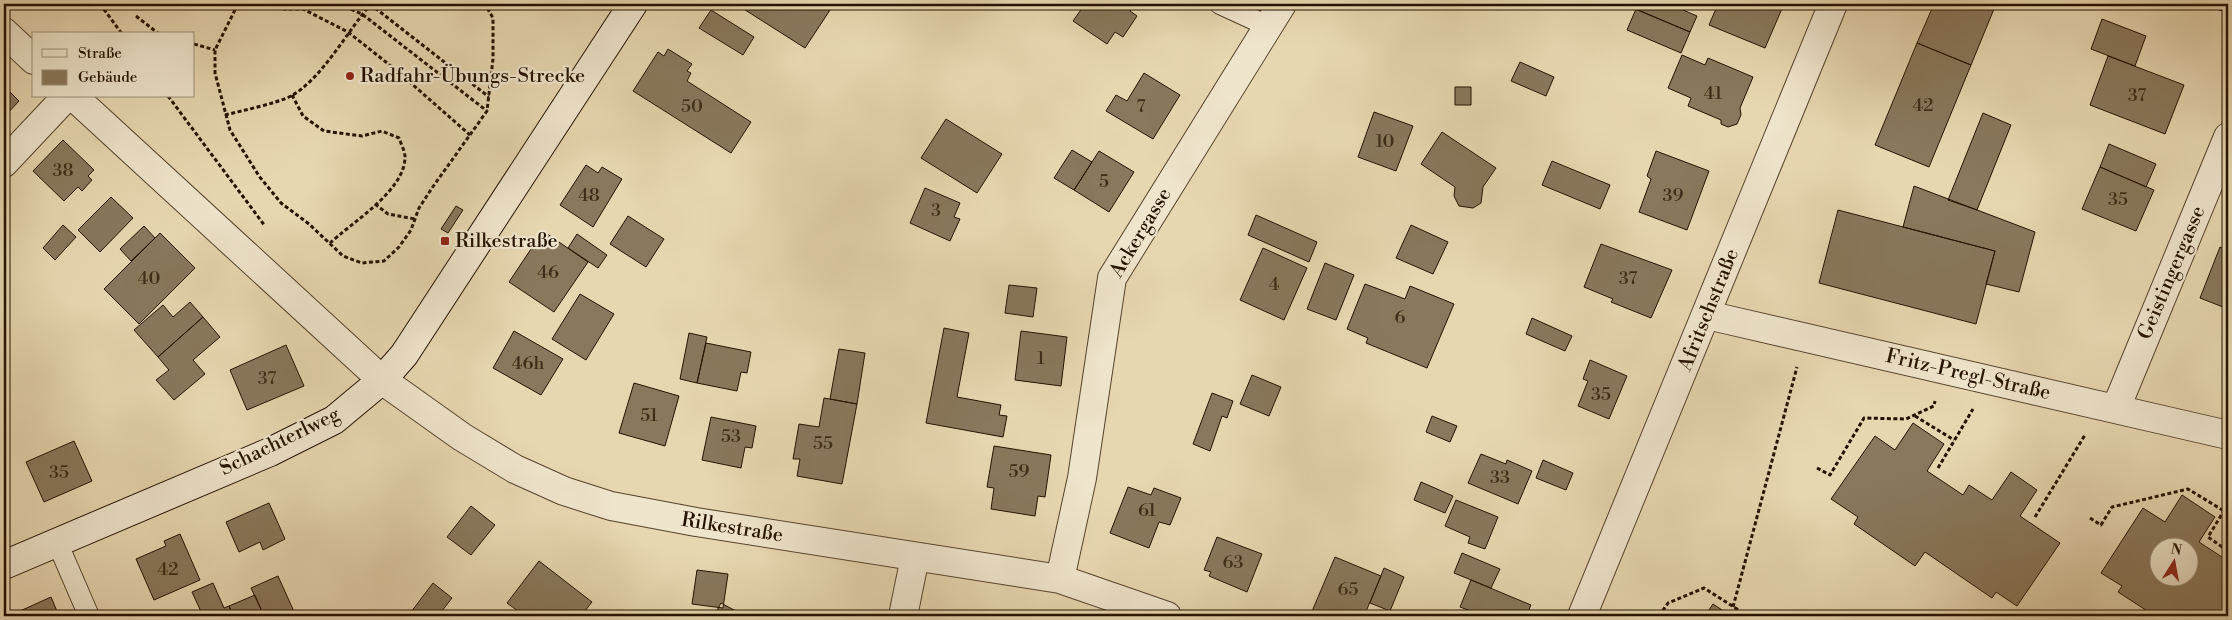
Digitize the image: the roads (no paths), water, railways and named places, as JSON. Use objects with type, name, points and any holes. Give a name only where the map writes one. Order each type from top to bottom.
[{"type":"street","name":"Schachterlweg","points":[[4,565],[278,448],[334,420],[382,380],[404,354],[633,4]]},
{"type":"street","name":"Afritschstraße","points":[[1582,616],[1834,4]]},
{"type":"street","name":"Ackergasse","points":[[1060,579],[1082,478],[1112,278],[1276,15]]},
{"type":"street","points":[[4,32],[32,58]]},
{"type":"street","points":[[4,163],[65,98]]},
{"type":"street","name":"Rilkestraße","points":[[75,98],[382,380],[462,437],[515,469],[564,491],[611,506],[687,521],[1060,579],[1167,616]]},
{"type":"street","name":"Geistingergasse","points":[[2105,406],[2228,137]]},
{"type":"street","name":"Fritz-Pregl-Straße","points":[[1707,315],[2228,435]]},
{"type":"street","points":[[904,616],[915,557]]},
{"type":"lane","points":[[1220,4],[1276,15]]},
{"type":"lane","points":[[57,542],[89,616]]},
{"type":"place","name":"Radfahr-Übungs-Strecke","points":[[350,76]]},
{"type":"place","name":"Rilkestraße","points":[[445,241]]}]
